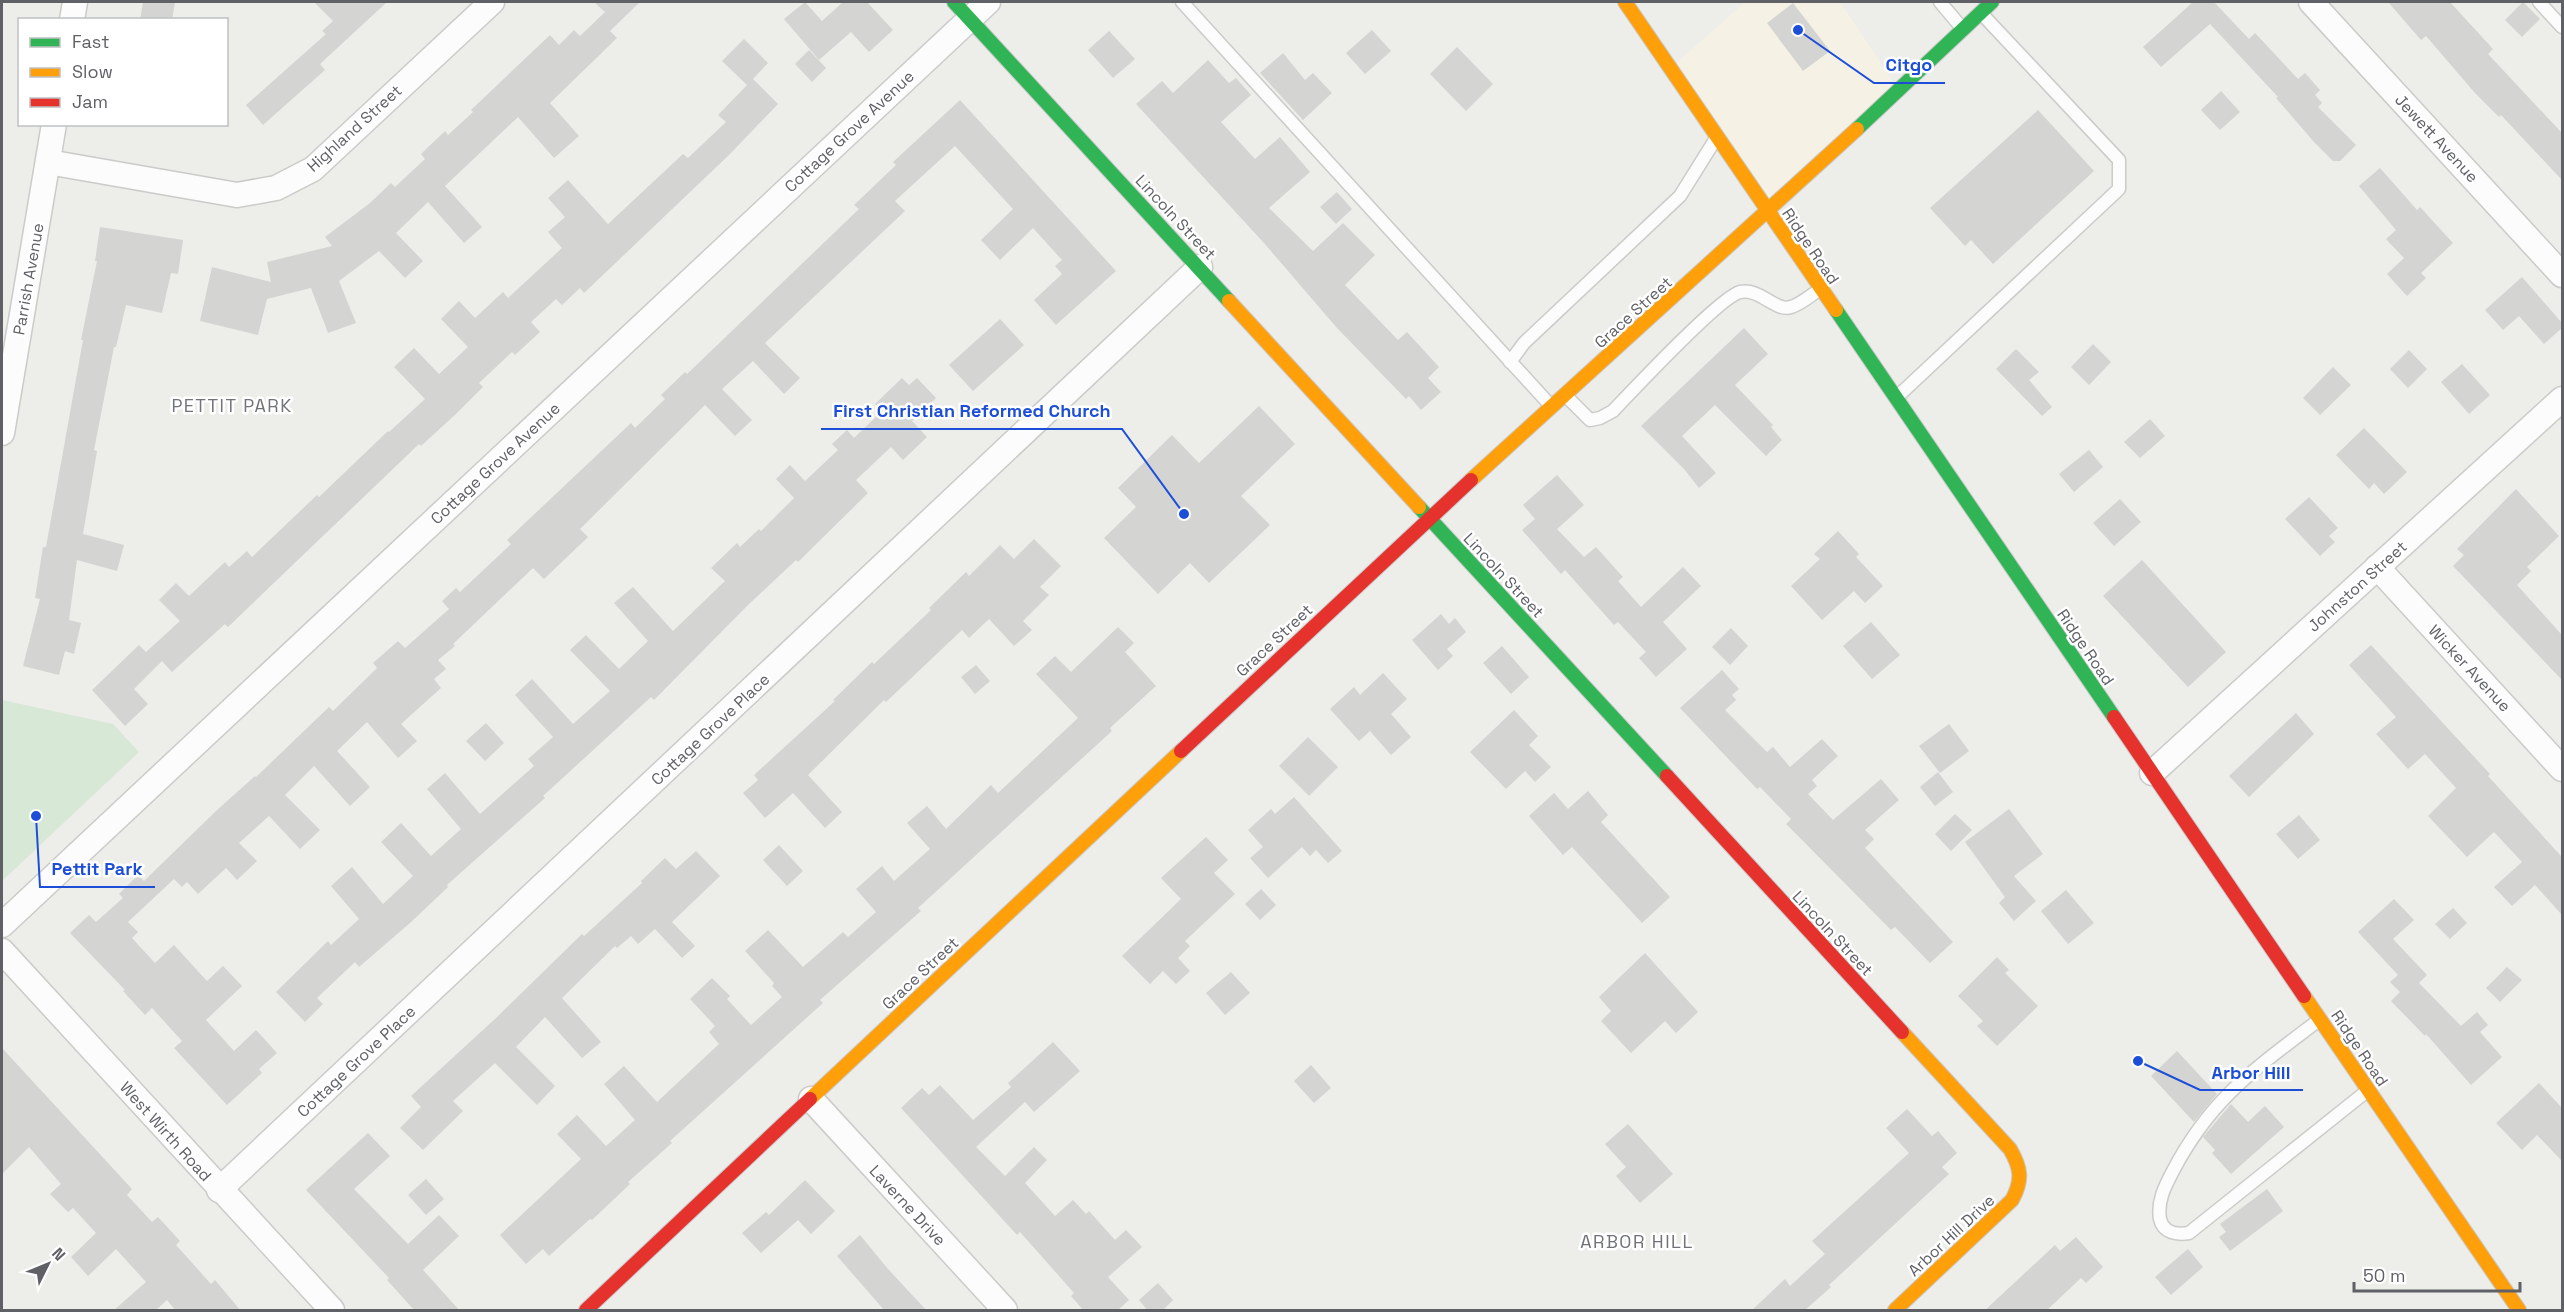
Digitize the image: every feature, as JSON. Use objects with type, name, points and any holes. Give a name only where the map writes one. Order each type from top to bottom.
[{"type":"street","points":[[72,18],[75,2]]},
{"type":"street","name":"Highland Street","points":[[48,162],[237,195],[276,188],[313,169],[492,2]]},
{"type":"street","name":"Cottage Grove Avenue","points":[[2,925],[962,10],[988,2]]},
{"type":"street","name":"Ridge Road","points":[[1625,2],[2519,1311]]},
{"type":"street","name":"Grace Street","points":[[586,1311],[1429,518],[1768,212],[1992,2]]},
{"type":"street","name":"Jewett Avenue","points":[[2312,2],[2562,275]]},
{"type":"street","name":"Lincoln Street","points":[[962,10],[2010,1149],[2019,1164],[2022,1177]]},
{"type":"street","name":"Parrish Avenue","points":[[2,433],[54,126]]},
{"type":"street","name":"Cottage Grove Place","points":[[219,1190],[1200,267]]},
{"type":"street","name":"Johnston Street","points":[[2152,773],[2562,399]]},
{"type":"street","name":"Wicker Avenue","points":[[2377,567],[2562,769]]},
{"type":"street","name":"West Wirth Road","points":[[2,951],[332,1311]]},
{"type":"street","name":"Laverne Drive","points":[[811,1100],[1005,1311]]},
{"type":"street","name":"Arbor Hill Drive","points":[[1902,1308],[2012,1200],[2019,1189],[2022,1177]]},
{"type":"lane","points":[[1182,2],[1552,407]]},
{"type":"lane","points":[[1940,2],[1963,28]]},
{"type":"lane","points":[[2539,2],[2562,27]]},
{"type":"lane","points":[[1895,398],[2119,189],[2119,160],[1980,13]]},
{"type":"lane","points":[[1510,363],[1524,343],[1680,196],[1717,136]]},
{"type":"lane","points":[[1565,395],[1590,420],[1600,418],[1613,411],[1710,314],[1739,292],[1757,292],[1781,307],[1791,307],[1821,289]]},
{"type":"lane","points":[[2320,1019],[2244,1077],[2214,1107],[2189,1140],[2162,1192],[2159,1208],[2161,1222],[2168,1231],[2177,1235],[2189,1233],[2369,1090]]},
{"type":"shaded area","points":[[1745,2],[1840,2],[1896,86],[1768,205],[1673,66]]},
{"type":"green space","points":[[2,700],[113,724],[139,752],[2,881]]},
{"type":"building","points":[[143,2],[175,2],[172,18],[140,18]]},
{"type":"building","points":[[314,2],[387,2],[320,64],[325,70],[263,125],[246,105],[326,34],[322,31],[333,21]]},
{"type":"building","points":[[594,2],[640,2],[610,31],[617,38],[550,103],[579,136],[554,158],[518,117],[445,186],[482,227],[464,243],[428,202],[396,233],[423,261],[405,278],[379,251],[339,281],[356,323],[328,333],[311,288],[267,299],[258,335],[200,321],[212,267],[271,282],[267,262],[332,246],[325,237],[370,203],[391,183],[395,187],[425,159],[421,154],[445,131],[448,135],[473,112],[471,110],[550,35],[559,45],[574,30],[580,36],[605,12]]},
{"type":"building","points":[[805,2],[822,21],[843,2],[867,2],[893,30],[869,52],[851,32],[819,60],[784,19]]},
{"type":"building","points":[[2193,2],[2214,2],[2249,39],[2255,33],[2298,79],[2305,73],[2320,90],[2315,95],[2322,103],[2318,107],[2356,145],[2340,161],[2333,161],[2276,98],[2278,97],[2210,24],[2161,67],[2143,47]]},
{"type":"building","points":[[2388,2],[2450,2],[2493,49],[2488,54],[2562,133],[2562,180],[2501,115],[2499,117],[2475,93],[2426,36],[2421,40]]},
{"type":"building","points":[[2523,2],[2540,19],[2522,37],[2505,20]]},
{"type":"building","points":[[1793,3],[1830,51],[1803,71],[1767,23]]},
{"type":"building","points":[[1372,30],[1391,51],[1365,74],[1346,53]]},
{"type":"building","points":[[1109,31],[1135,59],[1113,78],[1088,50]]},
{"type":"building","points":[[744,39],[768,63],[753,79],[778,104],[729,155],[584,293],[580,288],[562,305],[556,299],[531,322],[540,332],[515,355],[512,352],[479,383],[483,387],[457,413],[421,446],[419,444],[228,627],[225,624],[172,672],[162,661],[134,689],[148,704],[125,726],[92,690],[139,645],[146,652],[180,621],[159,600],[176,583],[189,596],[225,562],[229,567],[247,551],[252,557],[317,495],[319,497],[425,399],[394,367],[414,348],[439,374],[468,347],[441,319],[459,301],[475,318],[503,292],[508,298],[562,248],[548,232],[565,217],[548,198],[568,180],[608,224],[683,154],[688,158],[726,122],[718,115],[747,85],[722,61]]},
{"type":"building","points":[[1457,47],[1493,84],[1466,111],[1430,74]]},
{"type":"building","points":[[809,50],[826,68],[812,82],[795,64]]},
{"type":"building","points":[[1283,53],[1305,80],[1313,73],[1332,93],[1303,120],[1260,73]]},
{"type":"building","points":[[1208,60],[1229,83],[1236,78],[1251,95],[1221,122],[1255,159],[1280,137],[1310,172],[1269,208],[1313,251],[1343,223],[1375,255],[1345,285],[1398,340],[1407,332],[1439,367],[1428,378],[1441,392],[1421,410],[1409,396],[1406,399],[1337,328],[1264,243],[1136,104],[1162,81],[1173,93]]},
{"type":"building","points":[[2221,91],[2240,112],[2220,130],[2201,110]]},
{"type":"building","points":[[960,100],[1116,271],[1056,325],[1034,300],[1062,274],[1055,266],[1062,260],[1033,228],[1000,260],[981,240],[1013,209],[955,146],[895,201],[905,211],[765,343],[800,378],[784,394],[753,361],[722,389],[752,420],[735,436],[705,405],[580,529],[588,537],[544,579],[533,568],[438,660],[446,669],[434,679],[441,688],[401,724],[417,741],[398,758],[367,722],[337,751],[370,787],[350,806],[314,766],[285,795],[320,830],[300,849],[269,816],[239,843],[257,861],[237,880],[226,868],[198,894],[187,882],[182,887],[174,879],[128,922],[138,932],[132,938],[155,963],[174,945],[207,981],[223,966],[242,986],[206,1020],[234,1051],[256,1030],[277,1053],[259,1069],[262,1073],[227,1105],[174,1048],[182,1041],[152,1008],[145,1015],[123,991],[125,990],[70,933],[89,915],[96,922],[123,898],[119,894],[138,875],[144,881],[329,707],[333,711],[377,668],[373,663],[398,641],[405,648],[449,609],[442,601],[456,588],[460,592],[511,544],[507,540],[631,423],[635,428],[665,399],[661,395],[685,372],[687,374],[859,209],[854,205],[896,165],[893,162]]},
{"type":"building","points":[[2038,110],[2094,171],[1993,264],[1971,240],[1965,246],[1930,208]]},
{"type":"building","points":[[2380,168],[2417,210],[2420,207],[2453,243],[2421,273],[2426,278],[2407,296],[2387,274],[2404,258],[2386,239],[2396,230],[2359,186]]},
{"type":"building","points":[[1337,192],[1352,209],[1336,224],[1320,207]]},
{"type":"building","points":[[100,227],[183,240],[178,274],[171,273],[162,313],[126,305],[116,347],[114,347],[94,450],[97,451],[83,534],[124,545],[117,571],[77,560],[69,620],[81,623],[74,654],[65,651],[59,675],[23,666],[40,599],[35,598],[43,547],[46,547],[83,340],[81,340],[97,261],[95,261]]},
{"type":"building","points":[[2522,277],[2562,323],[2562,328],[2544,344],[2519,316],[2503,330],[2485,310]]},
{"type":"building","points":[[1000,319],[1024,345],[973,391],[949,365]]},
{"type":"building","points":[[1744,328],[1768,354],[1735,385],[1773,425],[1771,427],[1782,440],[1766,456],[1715,405],[1682,436],[1716,473],[1699,488],[1684,469],[1641,426]]},
{"type":"building","points":[[2093,344],[2111,362],[2089,385],[2071,367]]},
{"type":"building","points":[[2016,349],[2039,372],[2029,380],[2052,407],[2042,416],[1996,369]]},
{"type":"building","points":[[2409,350],[2427,369],[2408,388],[2390,369]]},
{"type":"building","points":[[2462,364],[2490,395],[2469,414],[2441,382]]},
{"type":"building","points":[[2333,367],[2351,385],[2320,415],[2303,398]]},
{"type":"building","points":[[902,378],[909,385],[917,378],[936,398],[912,421],[927,437],[903,460],[891,447],[856,480],[868,493],[798,562],[796,560],[748,605],[654,700],[651,697],[543,796],[545,798],[447,885],[448,887],[410,923],[359,967],[355,962],[317,998],[323,1004],[305,1022],[276,992],[328,941],[331,945],[359,919],[331,886],[352,867],[383,904],[413,876],[381,842],[401,823],[431,856],[461,829],[427,789],[445,773],[480,814],[534,766],[528,759],[553,737],[515,695],[532,679],[573,724],[610,691],[570,650],[586,635],[619,669],[648,641],[614,603],[633,587],[673,631],[725,581],[711,568],[737,543],[740,547],[759,529],[761,531],[794,498],[776,479],[790,465],[805,481],[838,450],[832,444],[847,430],[854,438],[882,411],[875,404]]},
{"type":"building","points":[[1259,406],[1295,444],[1241,496],[1270,525],[1209,583],[1190,563],[1158,594],[1104,538],[1136,507],[1118,488],[1172,435],[1199,463]]},
{"type":"building","points":[[2150,419],[2165,436],[2140,458],[2124,442]]},
{"type":"building","points":[[2364,428],[2407,472],[2384,494],[2374,483],[2369,489],[2336,455]]},
{"type":"building","points":[[2089,450],[2103,467],[2074,492],[2059,474]]},
{"type":"building","points":[[1557,475],[1584,505],[1557,529],[1584,557],[1596,547],[1623,577],[1618,581],[1641,607],[1683,567],[1701,586],[1663,622],[1687,649],[1656,677],[1639,658],[1646,652],[1618,622],[1614,625],[1565,570],[1561,574],[1522,530],[1535,519],[1523,505]]},
{"type":"building","points":[[2516,489],[2559,536],[2527,567],[2531,571],[2517,585],[2562,635],[2562,680],[2453,566],[2464,555],[2457,549]]},
{"type":"building","points":[[2309,497],[2338,528],[2329,536],[2335,542],[2320,556],[2285,519]]},
{"type":"building","points":[[2120,499],[2141,522],[2114,546],[2093,523]]},
{"type":"building","points":[[1838,531],[1859,554],[1856,557],[1883,586],[1865,603],[1854,591],[1822,620],[1791,586],[1820,559],[1814,554]]},
{"type":"building","points":[[1034,539],[1061,566],[1040,587],[1049,595],[1023,621],[1032,630],[1014,646],[989,619],[969,638],[962,630],[886,702],[884,700],[808,775],[842,812],[825,828],[793,793],[765,818],[743,793],[758,780],[754,775],[835,701],[833,700],[872,662],[874,664],[931,610],[929,608],[966,572],[969,576],[1000,545],[1014,559]]},
{"type":"building","points":[[2142,560],[2226,652],[2188,687],[2103,596]]},
{"type":"building","points":[[1441,614],[1449,624],[1455,618],[1466,632],[1447,649],[1453,656],[1438,670],[1412,640]]},
{"type":"building","points":[[1871,622],[1900,655],[1872,679],[1843,646]]},
{"type":"building","points":[[1118,627],[1134,643],[1125,652],[1156,686],[1110,728],[1112,731],[918,908],[921,911],[820,1000],[823,1003],[670,1141],[672,1143],[628,1182],[630,1184],[592,1220],[590,1219],[549,1256],[543,1249],[526,1264],[500,1235],[581,1159],[557,1134],[577,1115],[606,1146],[635,1120],[604,1084],[624,1066],[657,1102],[719,1044],[709,1032],[715,1026],[690,999],[712,978],[730,996],[727,999],[751,1025],[782,997],[772,986],[774,983],[745,951],[768,930],[803,967],[843,932],[848,937],[876,912],[856,889],[882,866],[894,881],[930,849],[907,823],[927,806],[946,829],[991,785],[998,793],[1078,718],[1036,674],[1055,656],[1071,672]]},
{"type":"building","points":[[1731,628],[1748,646],[1730,665],[1712,647]]},
{"type":"building","points":[[2371,645],[2490,774],[2488,776],[2562,857],[2562,915],[2535,885],[2512,906],[2494,887],[2522,862],[2494,832],[2467,857],[2428,816],[2456,788],[2425,754],[2408,769],[2376,734],[2396,717],[2349,665]]},
{"type":"building","points":[[1502,646],[1529,677],[1511,694],[1483,663]]},
{"type":"building","points":[[976,665],[990,681],[975,694],[961,677]]},
{"type":"building","points":[[1722,670],[1739,689],[1732,695],[1736,700],[1725,710],[1767,752],[1773,747],[1790,767],[1822,739],[1838,756],[1812,780],[1817,786],[1808,794],[1833,820],[1881,779],[1899,800],[1865,830],[1874,839],[1865,848],[1953,942],[1930,963],[1895,927],[1891,930],[1786,824],[1791,819],[1760,787],[1757,789],[1680,708]]},
{"type":"building","points":[[1383,673],[1407,699],[1391,714],[1411,737],[1391,755],[1370,731],[1359,741],[1330,709],[1354,687],[1360,695]]},
{"type":"building","points":[[1514,710],[1538,736],[1529,745],[1551,767],[1535,782],[1525,771],[1506,789],[1470,752]]},
{"type":"building","points":[[2296,713],[2314,734],[2249,797],[2229,776]]},
{"type":"building","points":[[486,723],[504,743],[485,761],[466,741]]},
{"type":"building","points":[[1949,724],[1969,751],[1940,773],[1919,746]]},
{"type":"building","points":[[1308,737],[1338,767],[1309,796],[1279,766]]},
{"type":"building","points":[[1938,772],[1953,792],[1935,806],[1920,787]]},
{"type":"building","points":[[1588,791],[1608,815],[1601,822],[1670,897],[1642,923],[1572,847],[1563,855],[1529,816],[1554,793],[1568,809]]},
{"type":"building","points":[[1294,797],[1342,851],[1328,863],[1316,850],[1310,856],[1302,847],[1268,878],[1250,858],[1263,847],[1248,830],[1271,809],[1275,814]]},
{"type":"building","points":[[2009,809],[2043,854],[2014,876],[2036,901],[2014,921],[1999,903],[2005,897],[1965,842]]},
{"type":"building","points":[[1955,814],[1972,830],[1951,851],[1935,834]]},
{"type":"building","points":[[2299,815],[2320,840],[2298,859],[2276,834]]},
{"type":"building","points":[[1206,837],[1228,860],[1214,873],[1235,894],[1185,941],[1190,946],[1178,958],[1190,971],[1176,984],[1163,971],[1150,984],[1122,956],[1181,899],[1161,878]]},
{"type":"building","points":[[779,845],[803,871],[787,886],[763,860]]},
{"type":"building","points":[[696,851],[720,876],[672,922],[695,946],[682,958],[655,929],[638,944],[631,936],[617,948],[615,946],[562,998],[601,1042],[582,1058],[545,1017],[516,1047],[555,1086],[537,1105],[495,1063],[453,1101],[463,1111],[423,1150],[400,1128],[421,1107],[411,1096],[496,1018],[582,934],[584,936],[642,883],[641,881],[665,858],[676,869]]},
{"type":"building","points":[[1261,889],[1276,905],[1260,920],[1245,904]]},
{"type":"building","points":[[2066,890],[2094,923],[2068,944],[2041,911]]},
{"type":"building","points":[[2394,899],[2414,920],[2393,939],[2427,975],[2419,983],[2461,1026],[2477,1012],[2488,1025],[2480,1032],[2502,1057],[2471,1085],[2426,1034],[2425,1036],[2391,1001],[2400,992],[2390,982],[2398,975],[2358,932]]},
{"type":"building","points":[[2453,908],[2467,923],[2450,939],[2435,924]]},
{"type":"building","points":[[1645,953],[1698,1012],[1676,1033],[1665,1021],[1631,1053],[1601,1021],[1611,1011],[1599,997]]},
{"type":"building","points":[[1997,957],[2009,970],[2005,973],[2038,1006],[1997,1046],[1977,1026],[1983,1021],[1958,996]]},
{"type":"building","points":[[2507,967],[2522,980],[2500,1002],[2486,988]]},
{"type":"building","points":[[1231,972],[1250,993],[1225,1015],[1206,993]]},
{"type":"building","points":[[1053,1042],[1080,1071],[1034,1112],[1025,1102],[976,1147],[1005,1176],[1034,1147],[1047,1160],[1025,1183],[1055,1216],[1073,1200],[1086,1214],[1089,1211],[1115,1240],[1126,1230],[1142,1247],[1108,1277],[1129,1300],[1117,1311],[1084,1311],[1071,1296],[1074,1293],[1020,1232],[1017,1235],[901,1108],[922,1088],[929,1095],[940,1085],[973,1120],[1011,1087],[1008,1083]]},
{"type":"building","points":[[2,1048],[132,1189],[127,1195],[152,1222],[158,1217],[180,1241],[176,1245],[211,1284],[215,1280],[241,1311],[176,1311],[167,1300],[155,1311],[113,1311],[146,1282],[116,1249],[88,1276],[71,1257],[96,1233],[73,1208],[68,1212],[50,1194],[61,1184],[29,1147],[2,1174]]},
{"type":"building","points":[[2177,1051],[2217,1094],[2194,1122],[2151,1076]]},
{"type":"building","points":[[1311,1065],[1331,1088],[1314,1103],[1294,1081]]},
{"type":"building","points":[[2539,1083],[2562,1108],[2562,1161],[2537,1135],[2522,1150],[2496,1123]]},
{"type":"building","points":[[2231,1104],[2248,1122],[2265,1106],[2284,1127],[2231,1174],[2212,1153],[2215,1150],[2203,1137]]},
{"type":"building","points":[[1907,1109],[1932,1136],[1938,1131],[1957,1153],[1942,1167],[1949,1174],[1804,1311],[1751,1311],[1785,1279],[1790,1286],[1825,1254],[1812,1241],[1909,1153],[1886,1128]]},
{"type":"building","points":[[1628,1124],[1673,1174],[1640,1203],[1616,1176],[1626,1167],[1605,1144]]},
{"type":"building","points":[[368,1133],[390,1156],[354,1189],[408,1244],[439,1215],[459,1236],[423,1270],[460,1311],[415,1311],[387,1280],[389,1278],[306,1190]]},
{"type":"building","points":[[426,1179],[444,1199],[426,1215],[408,1195]]},
{"type":"building","points":[[805,1180],[835,1211],[811,1234],[798,1220],[761,1253],[742,1233],[766,1212],[769,1215]]},
{"type":"building","points":[[2267,1189],[2283,1211],[2230,1251],[2219,1237],[2226,1232],[2220,1224]]},
{"type":"building","points":[[860,1235],[927,1311],[885,1311],[837,1256]]},
{"type":"building","points":[[2076,1237],[2103,1267],[2086,1283],[2081,1278],[2046,1311],[1984,1311],[2055,1245],[2060,1251]]},
{"type":"building","points":[[2188,1249],[2203,1267],[2171,1295],[2155,1277]]},
{"type":"building","points":[[1158,1283],[1173,1300],[1162,1311],[1148,1311],[1139,1300]]},
{"type":"traffic: fast","points":[[954,2],[1229,301]]},
{"type":"traffic: fast","points":[[1857,129],[1992,2]]},
{"type":"traffic: fast","points":[[1836,310],[2114,717]]},
{"type":"traffic: fast","points":[[1419,507],[1667,776]]},
{"type":"traffic: slow","points":[[1625,2],[1836,310]]},
{"type":"traffic: slow","points":[[1471,480],[1857,129]]},
{"type":"traffic: slow","points":[[1229,301],[1419,507]]},
{"type":"traffic: slow","points":[[810,1099],[1181,751]]},
{"type":"traffic: slow","points":[[2304,996],[2519,1310]]},
{"type":"traffic: slow","points":[[1895,1310],[2012,1200],[2019,1180],[2017,1162],[2010,1149],[1902,1032]]},
{"type":"traffic: jam","points":[[1181,751],[1471,480]]},
{"type":"traffic: jam","points":[[2114,717],[2304,996]]},
{"type":"traffic: jam","points":[[1667,776],[1902,1032]]},
{"type":"traffic: jam","points":[[586,1310],[810,1099]]},
{"type":"place","name":"Citgo","points":[[1798,30]]},
{"type":"place","name":"First Christian Reformed Church","points":[[1184,514]]},
{"type":"place","name":"Pettit Park","points":[[36,816]]},
{"type":"place","name":"Arbor Hill","points":[[2138,1061]]},
{"type":"district","name":"PETTIT PARK","points":[[232,406]]},
{"type":"district","name":"ARBOR HILL","points":[[1637,1242]]}]
